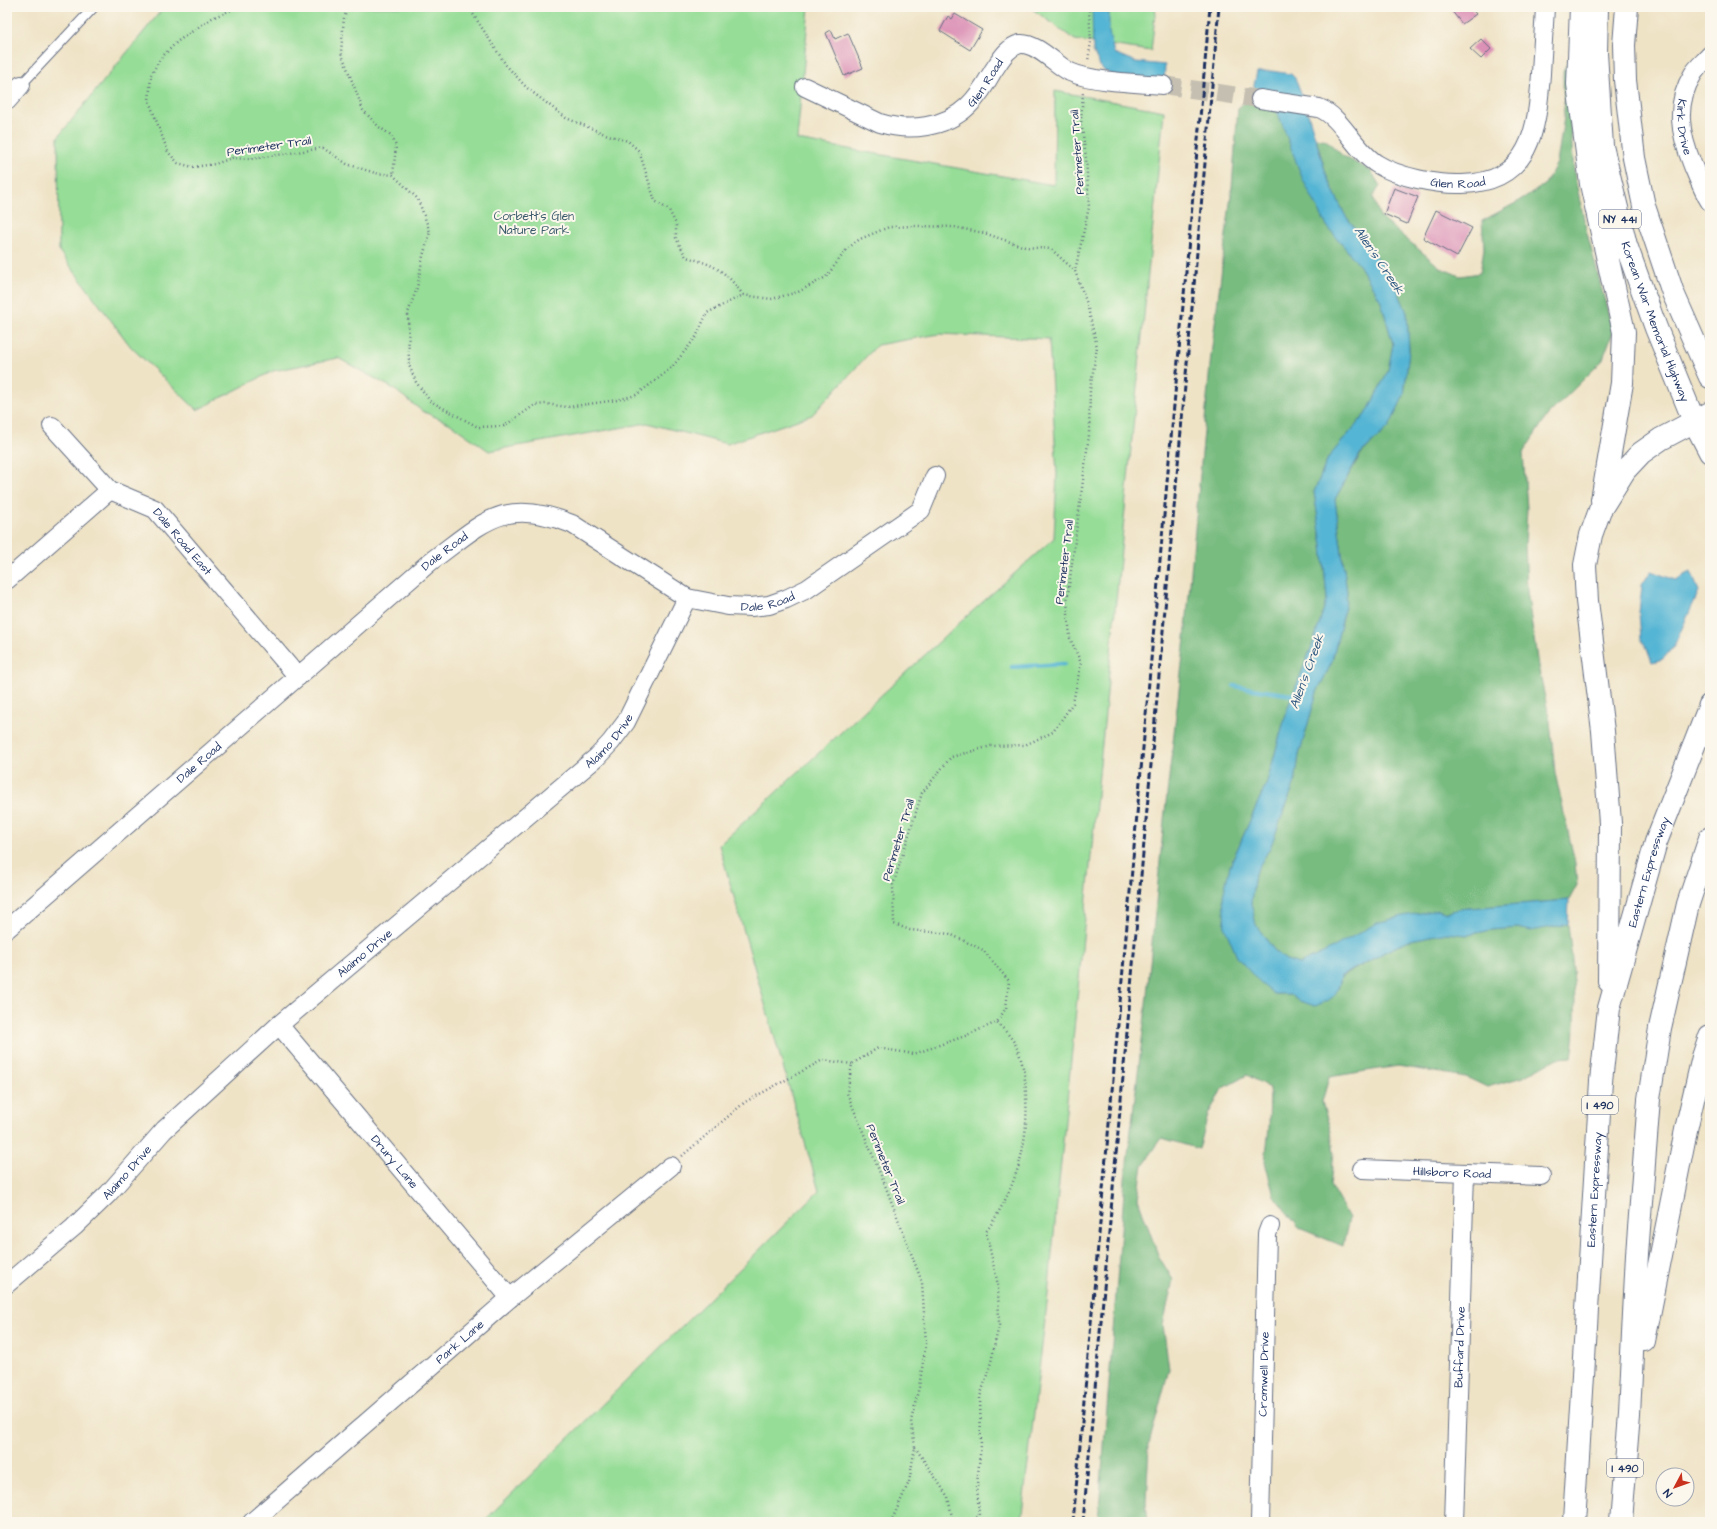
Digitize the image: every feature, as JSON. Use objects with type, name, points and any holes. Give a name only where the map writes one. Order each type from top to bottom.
[{"type":"main road","points":[[1580,7],[1578,84],[1591,184],[1624,332],[1622,383],[1600,510],[1591,535],[1585,565],[1587,601],[1603,731],[1610,823],[1609,1008]]},
{"type":"main road","name":"Korean War Memorial Highway","points":[[1597,7],[1596,53],[1602,146],[1626,245],[1656,328],[1702,416]]},
{"type":"main road","name":"NY 441","points":[[1627,7],[1624,45],[1625,80],[1634,158],[1644,206],[1672,293],[1710,377]]},
{"type":"main road","points":[[1600,510],[1626,470],[1641,453],[1661,439],[1702,416]]},
{"type":"main road","name":"NY 441","points":[[1702,416],[1710,452]]},
{"type":"main road","name":"Eastern Expressway","points":[[1574,1522],[1601,1081],[1609,1008],[1656,842],[1710,705]]},
{"type":"main road","name":"I 490","points":[[1620,1522],[1629,1414],[1637,1254],[1649,1099],[1660,1028],[1688,904],[1710,838]]},
{"type":"main road","points":[[1629,1414],[1687,1125],[1703,1057],[1710,1036]]},
{"type":"street","name":"Glen Road","points":[[1265,100],[1319,108],[1331,115],[1364,155],[1395,172],[1445,185],[1485,182],[1498,177],[1509,169],[1521,158],[1529,145],[1538,112],[1545,7]]},
{"type":"street","name":"Glen Road","points":[[805,87],[880,123],[892,127],[905,128],[939,123],[963,110],[980,92],[1004,55],[1014,46],[1020,44],[1030,46],[1068,71],[1086,77],[1163,86]]},
{"type":"street","name":"Kirk Drive","points":[[1710,55],[1693,73],[1683,96],[1680,120],[1684,143],[1710,202]]},
{"type":"street","points":[[7,101],[21,85]]},
{"type":"street","name":"Dale Road East","points":[[52,426],[110,490],[154,509],[298,677]]},
{"type":"street","name":"Dale Road","points":[[7,929],[430,562],[482,523],[505,514],[539,513],[555,517],[572,524],[687,598],[728,606],[751,607],[769,605],[807,589],[921,510],[935,476]]},
{"type":"street","points":[[7,580],[110,490]]},
{"type":"street","name":"Alaimo Drive","points":[[7,1284],[74,1226],[108,1194],[164,1130],[279,1025],[597,758],[626,722],[687,598]]},
{"type":"street","name":"Drury Lane","points":[[279,1025],[510,1298]]},
{"type":"street","name":"Park Lane","points":[[252,1522],[510,1298],[671,1166]]},
{"type":"street","name":"Hillsboro Road","points":[[1362,1169],[1541,1176]]},
{"type":"street","name":"Buffard Drive","points":[[1454,1522],[1465,1172]]},
{"type":"street","name":"Cromwell Drive","points":[[1260,1522],[1267,1234],[1270,1226]]},
{"type":"lane","points":[[21,85],[94,7]]},
{"type":"path","name":"Perimeter Trail","points":[[238,7],[229,9],[212,18],[178,41],[160,59],[151,75],[149,100],[168,152],[178,163],[193,167],[215,164],[232,158],[251,159],[323,148],[348,164],[375,173],[393,175]]},
{"type":"path","points":[[349,7],[344,17],[341,52],[363,110],[379,127],[392,135],[396,146],[393,175],[418,199],[430,232],[423,256],[417,288],[408,313],[409,365],[416,382],[430,401],[478,427],[504,426],[535,405],[546,404],[567,407],[617,400],[636,395],[669,370],[696,337],[707,313],[743,294],[731,278],[709,263],[686,257],[676,238],[676,224],[669,210],[655,201],[639,151],[628,141],[605,134],[566,118],[527,88],[506,65],[471,11],[472,7]]},
{"type":"path","name":"Perimeter Trail","points":[[1075,270],[1089,207],[1086,158],[1081,120],[1091,42],[1089,10],[1087,7]]},
{"type":"path","name":"Perimeter Trail","points":[[743,294],[771,299],[798,292],[826,276],[847,249],[860,239],[889,228],[954,227],[984,233],[1025,247],[1051,249],[1075,270],[1087,304],[1097,347],[1090,390],[1089,435],[1067,601],[1070,638],[1080,662],[1074,703],[1053,732],[1025,745],[991,746],[951,757],[922,793],[893,885],[894,924],[910,930],[950,934],[983,950],[1009,980],[1006,1008],[997,1022]]},
{"type":"path","points":[[671,1166],[745,1102],[823,1060],[852,1064],[878,1048],[914,1054],[965,1036],[997,1022],[1016,1045],[1025,1077],[1027,1112],[1024,1150],[1013,1184],[999,1214],[986,1232],[998,1285],[999,1325],[991,1362],[980,1397],[981,1445],[977,1484],[979,1516],[970,1522]]},
{"type":"path","name":"Perimeter Trail","points":[[852,1064],[847,1093],[886,1185],[922,1282],[926,1344],[919,1387],[911,1421],[915,1447],[909,1482],[891,1522]]},
{"type":"path","points":[[915,1447],[948,1498],[952,1522]]},
{"type":"green space","name":"Corbett's Glen Nature Park","points":[[164,7],[809,7],[797,140],[1054,185],[1055,91],[1164,111],[1048,1295],[1021,1522],[483,1522],[819,1191],[719,845],[966,617],[1054,538],[1057,475],[1049,339],[939,334],[877,345],[812,415],[727,444],[647,423],[489,451],[449,423],[422,411],[394,389],[338,358],[273,371],[197,410],[131,347],[59,251],[58,137]]},
{"type":"green space","points":[[1015,7],[1156,7],[1151,51],[1075,40],[1031,8]]},
{"type":"green space","points":[[1566,65],[1574,173],[1586,229],[1613,332],[1602,361],[1547,416],[1523,453],[1527,508],[1525,545],[1527,591],[1538,666],[1550,721],[1555,773],[1575,863],[1577,885],[1569,900],[1458,909],[1447,913],[1438,910],[1325,952],[1299,964],[1286,960],[1274,950],[1256,926],[1251,903],[1255,873],[1270,848],[1295,782],[1299,755],[1317,692],[1331,664],[1344,613],[1347,592],[1335,499],[1361,454],[1389,427],[1404,395],[1409,350],[1407,313],[1393,279],[1345,215],[1327,177],[1316,138],[1326,140],[1343,156],[1371,171],[1380,186],[1373,197],[1380,217],[1441,268],[1460,276],[1480,273],[1484,248],[1482,221],[1525,198],[1545,184],[1557,163],[1564,117],[1563,72]]},
{"type":"green space","points":[[1255,94],[1273,96],[1327,226],[1360,266],[1381,301],[1393,344],[1388,371],[1368,411],[1328,458],[1314,492],[1322,545],[1327,598],[1314,641],[1288,707],[1267,782],[1230,866],[1274,994],[1290,994],[1297,1000],[1338,990],[1341,977],[1410,940],[1447,933],[1468,935],[1491,930],[1518,928],[1531,930],[1568,924],[1572,957],[1575,1008],[1574,1041],[1572,1057],[1557,1058],[1523,1077],[1487,1087],[1466,1077],[1398,1066],[1329,1077],[1322,1102],[1331,1132],[1334,1153],[1330,1185],[1349,1218],[1343,1246],[1299,1228],[1274,1196],[1265,1162],[1269,1128],[1270,1088],[1247,1075],[1222,1089],[1208,1115],[1199,1149],[1162,1138],[1143,1165],[1138,1199],[1158,1255],[1173,1280],[1163,1325],[1169,1369],[1149,1444],[1146,1502],[1148,1522],[1098,1522],[1125,1179],[1145,1015],[1164,820],[1185,638],[1211,355],[1232,187],[1238,108]]},
{"type":"water","points":[[1092,7],[1109,7],[1109,32],[1114,53],[1136,62],[1165,65],[1164,82],[1111,75],[1101,68],[1093,51]]},
{"type":"water","name":"Allen's Creek","points":[[1271,71],[1291,74],[1295,78],[1304,100],[1327,177],[1345,215],[1393,279],[1407,313],[1409,350],[1404,395],[1389,427],[1360,454],[1335,499],[1347,593],[1344,613],[1331,664],[1317,692],[1299,755],[1295,782],[1270,848],[1255,873],[1251,903],[1256,925],[1274,950],[1286,960],[1299,964],[1325,952],[1377,923],[1403,916],[1438,910],[1447,913],[1458,909],[1569,900],[1568,924],[1531,931],[1518,928],[1491,930],[1468,935],[1447,933],[1410,940],[1341,976],[1336,993],[1330,999],[1315,1006],[1297,1000],[1290,994],[1274,994],[1260,983],[1237,957],[1225,928],[1223,896],[1230,866],[1267,782],[1288,707],[1314,641],[1327,598],[1322,545],[1314,492],[1328,458],[1368,411],[1388,371],[1393,344],[1381,301],[1360,266],[1327,226],[1303,180],[1272,97],[1255,94],[1254,85],[1257,72]]},
{"type":"water","points":[[1651,571],[1675,580],[1691,572],[1699,591],[1674,646],[1663,659],[1652,662],[1647,648],[1641,639],[1639,613],[1642,585]]},
{"type":"building","points":[[1455,7],[1470,7],[1476,14],[1462,24],[1451,10]]},
{"type":"building","points":[[955,14],[982,30],[970,50],[940,31],[948,16],[952,19]]},
{"type":"building","points":[[831,30],[835,39],[848,33],[863,68],[844,76],[826,33]]},
{"type":"building","points":[[1481,39],[1491,49],[1481,59],[1470,49]]},
{"type":"building","points":[[1394,188],[1418,197],[1407,224],[1384,214]]},
{"type":"building","points":[[1436,210],[1472,228],[1457,257],[1423,238]]},
{"type":"waterway","points":[[1012,667],[1064,664]]},
{"type":"waterway","name":"Allen's Creek","points":[[1234,686],[1298,696]]},
{"type":"tunnel","points":[[1163,85],[1260,99]]},
{"type":"railway","points":[[1073,1522],[1210,7]]},
{"type":"railway","points":[[1083,1522],[1219,7]]}]
